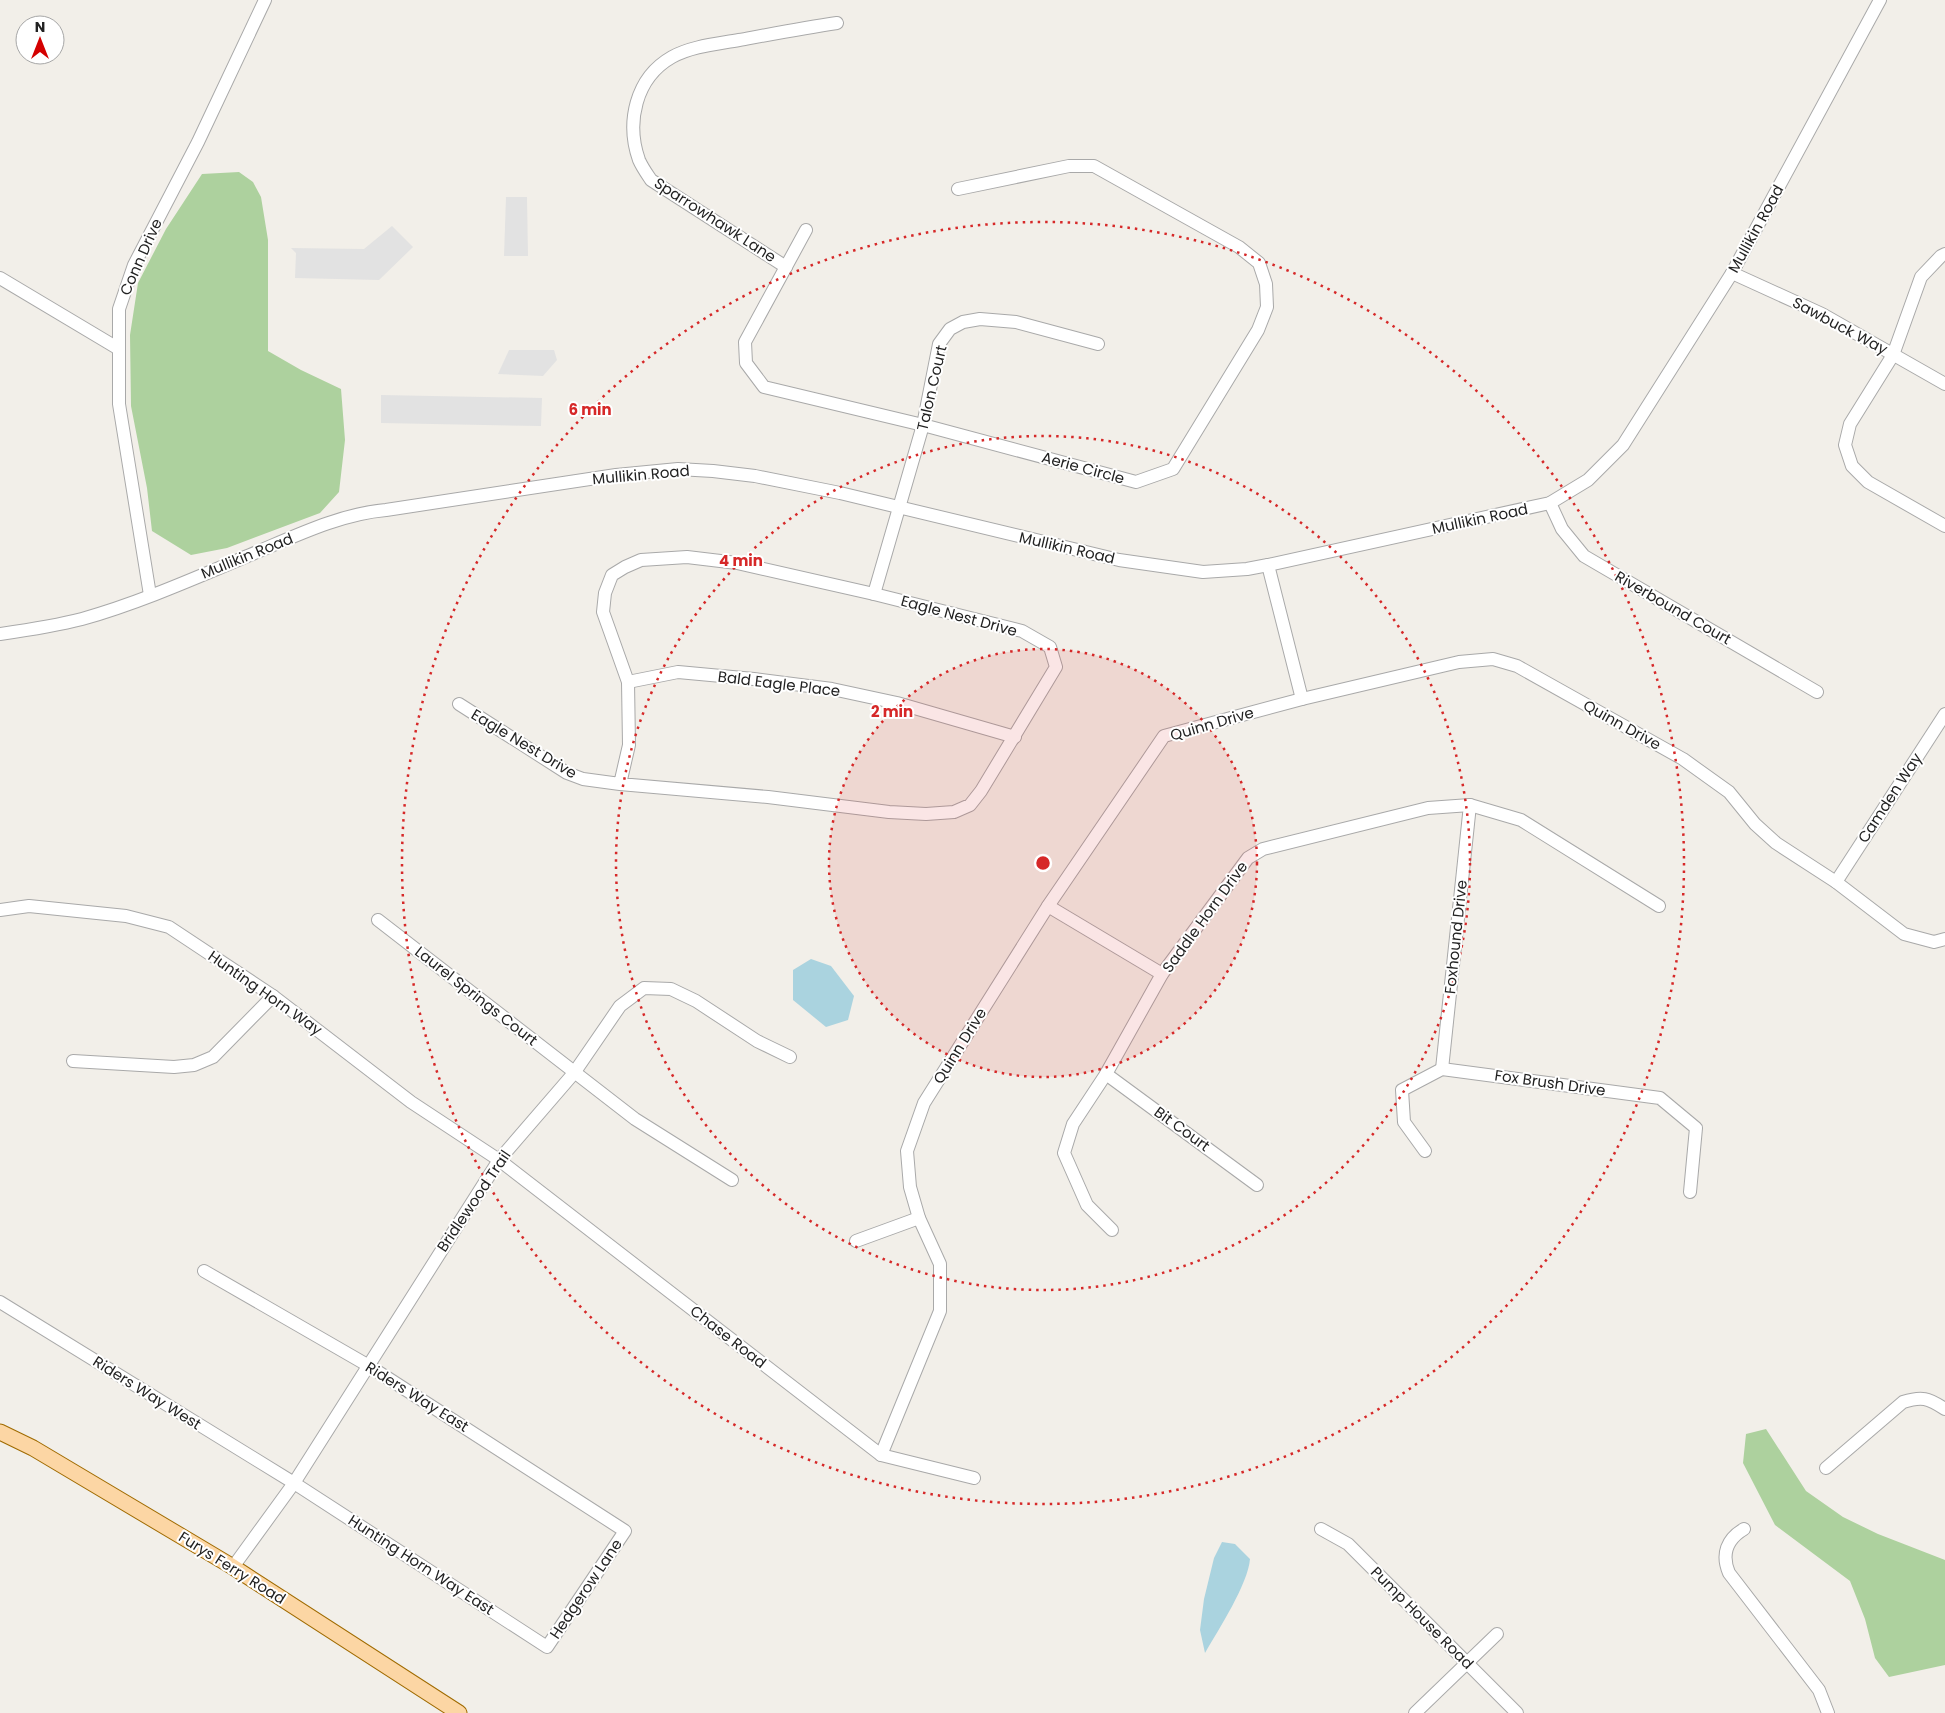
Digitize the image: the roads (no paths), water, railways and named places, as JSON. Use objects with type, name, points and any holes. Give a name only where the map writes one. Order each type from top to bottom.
[{"type":"main road","name":"Furys Ferry Road","points":[[0,1432],[32,1448],[233,1567],[459,1713]]},
{"type":"street","name":"Conn Drive","points":[[150,595],[118,404],[118,309],[134,265],[198,142],[265,0]]},
{"type":"street","name":"Mullikin Road","points":[[0,634],[33,630],[83,619],[150,595],[309,531],[366,512],[616,475],[678,469],[755,476],[840,493],[1119,560],[1203,572],[1246,569],[1268,565],[1550,503],[1588,480],[1623,445],[1732,273],[1880,0]]},
{"type":"street","name":"Sparrowhawk Lane","points":[[786,267],[651,180],[640,162],[632,121],[637,99],[650,76],[672,57],[696,48],[837,23]]},
{"type":"street","name":"Aerie Circle","points":[[806,230],[745,342],[746,363],[764,387],[923,425],[1136,482],[1173,469],[1258,330],[1267,306],[1266,284],[1259,263],[1239,247],[1094,166],[1069,166],[958,189]]},
{"type":"street","points":[[1945,254],[1921,277],[1893,355],[1850,424],[1845,445],[1852,466],[1868,482],[1945,526]]},
{"type":"street","name":"Sawbuck Way","points":[[1732,273],[1822,314],[1945,384]]},
{"type":"street","points":[[0,278],[118,350]]},
{"type":"street","name":"Talon Court","points":[[874,594],[923,425],[939,344],[950,329],[963,322],[980,319],[1016,322],[1098,344]]},
{"type":"street","name":"Riverbound Court","points":[[1550,503],[1562,529],[1584,556],[1817,692]]},
{"type":"street","name":"Eagle Nest Drive","points":[[459,704],[567,773],[583,779],[620,784],[768,797],[889,812],[926,814],[954,812],[970,805],[1015,737],[1056,667],[1050,647],[1022,631],[874,594],[738,563],[686,557],[641,560],[612,575],[606,593],[603,612],[628,682],[629,745],[620,784]]},
{"type":"street","points":[[1268,565],[1302,699]]},
{"type":"street","name":"Quinn Drive","points":[[881,1455],[940,1311],[940,1264],[920,1218],[910,1187],[907,1151],[924,1103],[1048,906],[1164,736],[1302,699],[1459,662],[1493,660],[1517,666],[1683,759],[1729,792],[1755,824],[1776,843],[1836,882],[1904,934],[1934,942],[1945,938]]},
{"type":"street","name":"Bald Eagle Place","points":[[628,682],[678,672],[832,689],[897,703],[1015,737]]},
{"type":"street","name":"Camden Way","points":[[1836,882],[1945,714]]},
{"type":"street","name":"Saddle Horn Drive","points":[[1112,1230],[1087,1205],[1064,1153],[1073,1124],[1106,1074],[1162,974],[1248,858],[1263,850],[1428,808],[1470,805],[1520,820],[1659,906]]},
{"type":"street","name":"Foxhound Drive","points":[[1442,1068],[1470,805]]},
{"type":"street","name":"Hunting Horn Way","points":[[0,910],[29,906],[126,916],[169,927],[273,996],[411,1102],[499,1160]]},
{"type":"street","points":[[1048,906],[1162,974]]},
{"type":"street","name":"Laurel Springs Court","points":[[378,920],[635,1120],[732,1180]]},
{"type":"street","name":"Bridlewood Trail","points":[[233,1567],[294,1483],[499,1160],[574,1073],[620,1006],[644,988],[670,989],[696,1001],[757,1041],[790,1057]]},
{"type":"street","points":[[73,1060],[174,1067],[194,1065],[213,1057],[273,996]]},
{"type":"street","points":[[1425,1151],[1404,1122],[1402,1090],[1442,1068]]},
{"type":"street","name":"Fox Brush Drive","points":[[1442,1068],[1660,1098],[1696,1128],[1690,1192]]},
{"type":"street","name":"Bit Court","points":[[1106,1074],[1257,1185]]},
{"type":"street","name":"Chase Road","points":[[499,1160],[881,1455],[974,1478]]},
{"type":"street","points":[[856,1241],[920,1218]]},
{"type":"street","name":"Riders Way East","points":[[204,1271],[369,1366],[625,1531]]},
{"type":"street","name":"Riders Way West","points":[[0,1302],[294,1483]]},
{"type":"street","points":[[1826,1468],[1903,1402],[1918,1397],[1932,1401],[1945,1409]]},
{"type":"street","name":"Hunting Horn Way East","points":[[294,1483],[547,1647]]},
{"type":"street","name":"Pump House Road","points":[[1322,1529],[1348,1544],[1517,1713]]},
{"type":"street","points":[[1744,1529],[1731,1538],[1727,1547],[1726,1565],[1729,1572],[1819,1690],[1828,1713]]},
{"type":"street","name":"Hedgerow Lane","points":[[547,1647],[625,1531]]},
{"type":"street","points":[[1415,1713],[1496,1634]]},
{"type":"water","points":[[811,959],[831,966],[854,996],[848,1020],[826,1027],[793,1000],[793,970]]},
{"type":"water","points":[[1222,1542],[1235,1544],[1250,1559],[1239,1593],[1205,1653],[1200,1630],[1204,1599],[1214,1558]]}]
